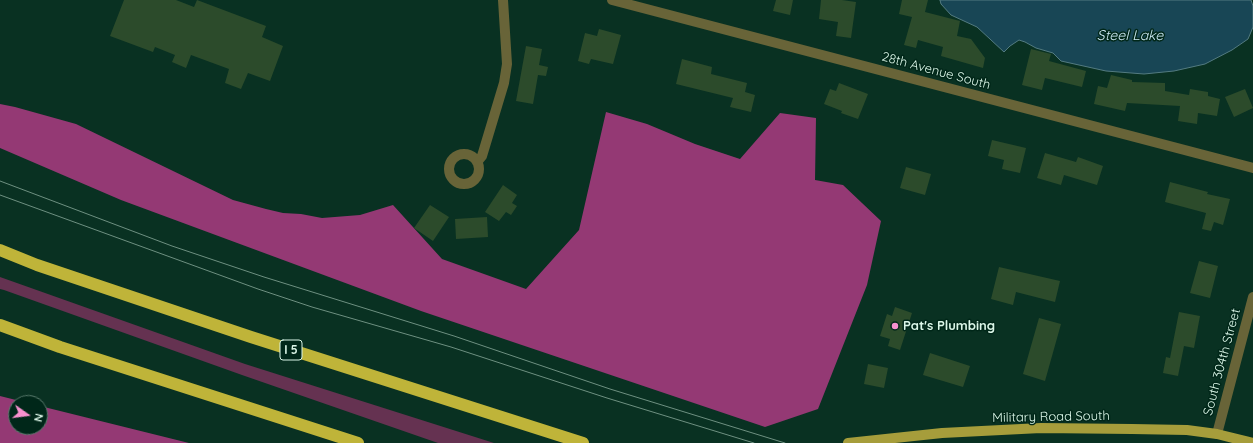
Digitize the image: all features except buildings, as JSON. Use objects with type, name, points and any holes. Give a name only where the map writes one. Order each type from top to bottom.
[{"type":"highway","name":"I 5","points":[[0,250],[37,265],[251,337],[583,443]]},
{"type":"highway","points":[[0,325],[60,347],[358,443]]},
{"type":"main road","name":"Military Road South","points":[[848,443],[942,433],[1041,428],[1187,430],[1217,434],[1253,443]]},
{"type":"street","points":[[477,162],[482,156],[504,83],[507,64],[503,0]]},
{"type":"street","name":"28th Avenue South","points":[[612,0],[1253,168]]},
{"type":"street","name":"South 304th Street","points":[[1217,434],[1253,297]]},
{"type":"shaded area","points":[[0,104],[76,124],[233,200],[266,209],[283,213],[301,214],[322,218],[360,215],[393,205],[442,259],[526,289],[579,230],[606,112],[647,124],[695,144],[740,159],[780,113],[816,118],[815,180],[843,185],[881,221],[867,285],[818,409],[765,427],[421,311],[121,200],[0,148]]},
{"type":"shaded area","points":[[0,277],[245,364],[494,443],[438,443],[0,289]]},
{"type":"shaded area","points":[[0,396],[8,398],[8,435],[48,435],[48,408],[189,443],[0,443]]},
{"type":"water","name":"Steel Lake","points":[[940,0],[1251,0],[1253,6],[1253,27],[1248,39],[1232,50],[1205,64],[1174,71],[1144,74],[1106,71],[1061,61],[1053,53],[1036,48],[1019,40],[1004,52],[977,27],[951,15],[941,4]]},
{"type":"tram line","points":[[0,181],[172,246],[264,277],[454,336],[610,389],[785,443]]},
{"type":"tram line","points":[[0,195],[258,289],[312,307],[451,347],[607,398],[754,443]]},
{"type":"place","name":"Pat's Plumbing","points":[[895,326]]}]
